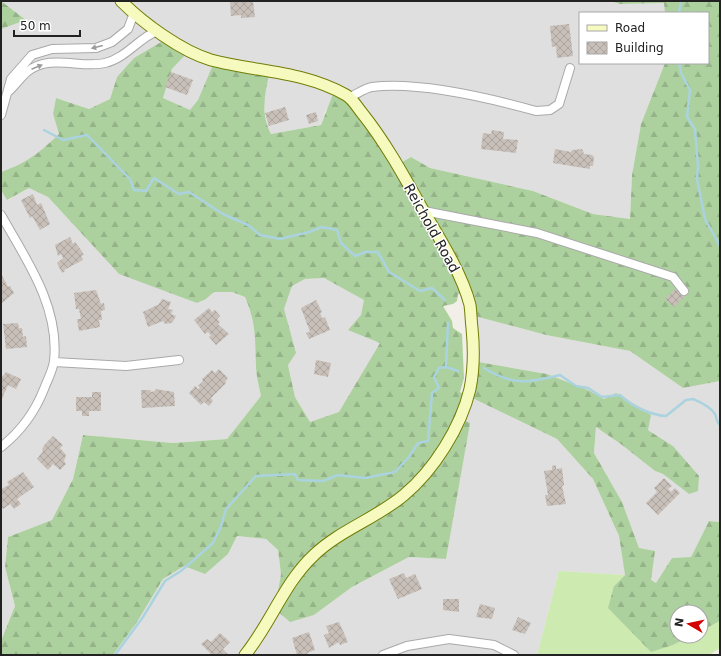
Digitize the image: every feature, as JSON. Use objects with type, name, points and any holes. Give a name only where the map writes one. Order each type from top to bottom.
[{"type":"street","name":"Reichold Road","points":[[121,1],[134,13],[174,42],[209,59],[305,77],[330,86],[350,97],[370,123],[424,211],[452,260],[470,305],[474,350],[470,387],[466,404],[445,448],[424,476],[403,496],[316,553],[294,578],[260,635],[245,655]]},
{"type":"street","points":[[1,115],[11,79],[32,55],[52,49],[96,48],[112,42],[128,29],[134,13]]},
{"type":"street","points":[[8,92],[17,85],[28,72],[43,65],[66,62],[87,64],[106,63],[123,54],[139,42],[158,31]]},
{"type":"street","points":[[350,97],[371,88],[401,87],[455,92],[536,111],[550,110],[559,104],[570,68]]},
{"type":"street","points":[[424,211],[537,233],[673,277],[684,291]]},
{"type":"street","points":[[1,215],[47,301],[54,334],[54,362],[38,404],[14,437],[1,447]]},
{"type":"street","points":[[54,362],[126,366],[179,360]]},
{"type":"street","points":[[383,655],[407,646],[450,639],[494,645],[514,655]]},
{"type":"shaded area","points":[[1,1],[610,1],[620,4],[665,3],[665,12],[579,12],[579,64],[665,64],[641,124],[632,175],[630,219],[593,214],[533,191],[430,168],[411,157],[397,165],[326,109],[321,125],[271,134],[267,125],[263,98],[270,71],[198,100],[191,111],[163,98],[172,69],[190,50],[117,77],[110,99],[89,109],[56,98],[53,114],[59,134],[37,155],[16,167],[1,172],[1,29],[26,20]]},
{"type":"shaded area","points":[[29,188],[48,197],[119,274],[206,299],[214,292],[232,292],[245,297],[251,312],[257,340],[256,367],[261,396],[227,439],[173,443],[83,435],[73,479],[52,520],[8,537],[5,567],[15,606],[1,641],[1,190],[8,200]]},
{"type":"shaded area","points":[[324,278],[365,300],[361,315],[380,343],[340,412],[310,422],[295,397],[288,364],[284,309],[292,286],[305,279]]},
{"type":"shaded area","points":[[471,315],[546,335],[630,351],[683,388],[720,381],[720,522],[709,521],[691,557],[672,558],[656,583],[650,580],[622,502],[594,453],[596,427],[655,471],[663,474],[689,494],[673,446],[588,390],[547,374],[473,361]]},
{"type":"shaded area","points":[[468,396],[557,439],[593,479],[619,536],[625,575],[559,571],[537,655],[113,655],[137,622],[163,579],[184,565],[228,554],[237,536],[266,539],[278,550],[281,574],[275,609],[314,615],[352,587],[409,557],[446,559],[459,418]]},
{"type":"green space","points":[[1,1],[26,20],[1,29]]},
{"type":"green space","points":[[610,1],[720,1],[720,381],[683,388],[630,351],[546,335],[471,315],[465,293],[458,294],[457,301],[453,304],[443,306],[452,321],[453,328],[462,334],[464,378],[460,392],[467,396],[473,361],[547,374],[588,390],[604,399],[616,393],[651,415],[648,430],[673,446],[699,476],[698,491],[689,494],[663,474],[655,471],[596,427],[594,453],[622,502],[639,548],[655,551],[651,580],[656,583],[672,558],[691,557],[709,521],[720,522],[720,621],[709,627],[709,604],[669,604],[669,644],[675,644],[651,652],[608,608],[614,586],[625,575],[619,536],[593,479],[557,439],[468,396],[459,418],[470,423],[446,559],[409,557],[352,587],[314,615],[290,622],[275,609],[281,574],[278,550],[266,539],[237,536],[228,554],[205,574],[184,566],[163,579],[137,622],[113,655],[1,655],[1,641],[15,606],[5,567],[8,537],[52,520],[73,479],[83,435],[173,443],[227,439],[261,396],[256,373],[253,322],[245,297],[232,292],[214,292],[206,299],[197,303],[119,274],[48,197],[29,188],[7,200],[1,190],[1,172],[32,157],[59,134],[53,114],[56,98],[89,109],[110,99],[117,77],[134,58],[168,38],[190,50],[172,69],[163,98],[190,110],[198,100],[215,60],[270,71],[264,102],[266,118],[271,134],[321,125],[335,89],[350,97],[397,165],[411,157],[430,168],[533,191],[593,214],[630,219],[632,175],[641,124],[665,64],[709,64],[709,12],[665,12],[664,3],[620,4]],"holes":[[[324,278],[364,300],[361,315],[348,330],[380,343],[339,412],[310,422],[295,397],[288,365],[296,353],[284,309],[292,286],[305,279]]]},
{"type":"green space","points":[[559,571],[625,575],[614,586],[669,641],[669,644],[709,644],[709,627],[720,621],[720,648],[709,655],[537,655]]},
{"type":"building","points":[[230,1],[253,1],[255,17],[241,18],[241,15],[231,16]]},
{"type":"building","points":[[569,24],[573,56],[557,58],[556,46],[552,47],[550,26]]},
{"type":"building","points":[[171,72],[193,80],[187,95],[165,87]]},
{"type":"building","points":[[285,107],[289,120],[269,126],[265,113]]},
{"type":"building","points":[[316,112],[318,121],[309,124],[306,115]]},
{"type":"building","points":[[492,130],[504,132],[503,139],[518,140],[516,153],[481,149],[483,133],[491,134]]},
{"type":"building","points":[[555,149],[571,152],[572,150],[582,149],[584,154],[592,155],[594,157],[593,166],[590,166],[590,169],[553,163]]},
{"type":"building","points":[[33,194],[37,205],[41,203],[50,224],[40,230],[32,216],[30,218],[21,200]]},
{"type":"building","points":[[70,237],[73,244],[75,242],[84,255],[81,256],[83,260],[64,270],[65,271],[62,273],[57,263],[63,258],[61,254],[58,256],[55,245]]},
{"type":"building","points":[[1,273],[8,287],[10,286],[14,293],[1,304]]},
{"type":"building","points":[[677,287],[685,296],[674,307],[665,299]]},
{"type":"building","points":[[96,290],[101,304],[104,303],[105,310],[101,311],[102,320],[99,320],[100,327],[79,331],[77,319],[81,319],[79,309],[76,309],[74,293]]},
{"type":"building","points":[[162,299],[171,302],[168,309],[173,310],[171,314],[176,316],[172,323],[165,324],[163,321],[148,327],[143,312],[159,304]]},
{"type":"building","points":[[316,300],[322,312],[320,313],[322,318],[325,317],[330,330],[309,339],[306,333],[310,332],[301,308]]},
{"type":"building","points":[[209,308],[212,312],[215,310],[220,316],[217,319],[220,322],[218,324],[229,334],[216,345],[209,337],[211,335],[208,332],[205,334],[194,320]]},
{"type":"building","points":[[18,323],[19,328],[22,328],[23,337],[26,336],[27,347],[6,349],[3,324]]},
{"type":"building","points":[[316,360],[331,363],[328,377],[314,374]]},
{"type":"building","points":[[219,369],[228,378],[225,382],[226,383],[211,398],[213,401],[209,406],[204,402],[201,405],[189,393],[195,386],[198,389],[200,388],[198,386],[203,381],[202,379],[212,370],[215,373]]},
{"type":"building","points":[[6,372],[21,379],[16,389],[8,385],[1,401],[1,375],[3,376]]},
{"type":"building","points":[[155,389],[174,392],[175,406],[142,408],[141,390],[150,390],[151,392],[155,391]]},
{"type":"building","points":[[92,392],[101,392],[101,411],[89,411],[89,416],[82,416],[82,411],[76,411],[76,397],[92,397]]},
{"type":"building","points":[[53,436],[63,445],[60,448],[66,455],[64,461],[66,464],[60,470],[53,464],[48,470],[37,459],[43,451],[42,449],[45,444]]},
{"type":"building","points":[[556,465],[556,469],[562,468],[564,485],[562,486],[566,504],[547,506],[545,495],[548,495],[544,471],[552,470],[552,466]]},
{"type":"building","points":[[23,472],[34,487],[17,499],[21,504],[14,509],[10,504],[3,509],[1,506],[1,489],[9,485],[7,482]]},
{"type":"building","points":[[664,478],[672,486],[668,489],[671,492],[675,488],[680,493],[658,515],[646,503],[657,492],[654,488]]},
{"type":"building","points":[[404,573],[406,578],[415,574],[422,589],[398,599],[389,579]]},
{"type":"building","points":[[443,599],[459,599],[459,612],[443,610]]},
{"type":"building","points":[[480,604],[495,608],[492,619],[476,617]]},
{"type":"building","points":[[518,617],[531,623],[525,634],[512,630]]},
{"type":"building","points":[[339,622],[348,642],[340,645],[339,642],[329,648],[324,635],[329,633],[326,626]]},
{"type":"building","points":[[309,632],[315,650],[307,653],[307,655],[297,655],[292,638]]},
{"type":"building","points":[[220,633],[230,642],[223,649],[228,654],[212,655],[201,644],[207,639],[211,642]]},
{"type":"waterway","points":[[679,12],[681,1]]},
{"type":"waterway","points":[[679,64],[681,73],[690,90],[687,117],[695,129],[698,166],[697,179],[705,219],[720,246]]},
{"type":"waterway","points":[[44,130],[63,140],[87,135],[130,179],[134,190],[146,191],[154,178],[179,194],[189,192],[223,214],[248,225],[260,235],[280,239],[309,232],[322,227],[337,230],[341,243],[355,256],[366,252],[378,252],[389,272],[420,291],[432,288],[445,300]]},
{"type":"waterway","points":[[446,367],[448,323]]},
{"type":"waterway","points":[[115,655],[143,617],[165,581],[181,571],[213,543],[221,526],[226,509],[256,476],[295,474],[298,480],[323,481],[338,475],[365,478],[395,472],[409,457],[418,443],[428,441],[432,393],[439,388],[434,377],[439,368],[446,367],[458,371]]},
{"type":"waterway","points":[[484,368],[504,378],[521,381],[539,380],[560,375],[576,386],[588,388],[602,397],[620,395],[630,403],[642,409],[654,414],[666,416],[686,400],[693,399],[710,409],[715,414],[720,425]]}]
